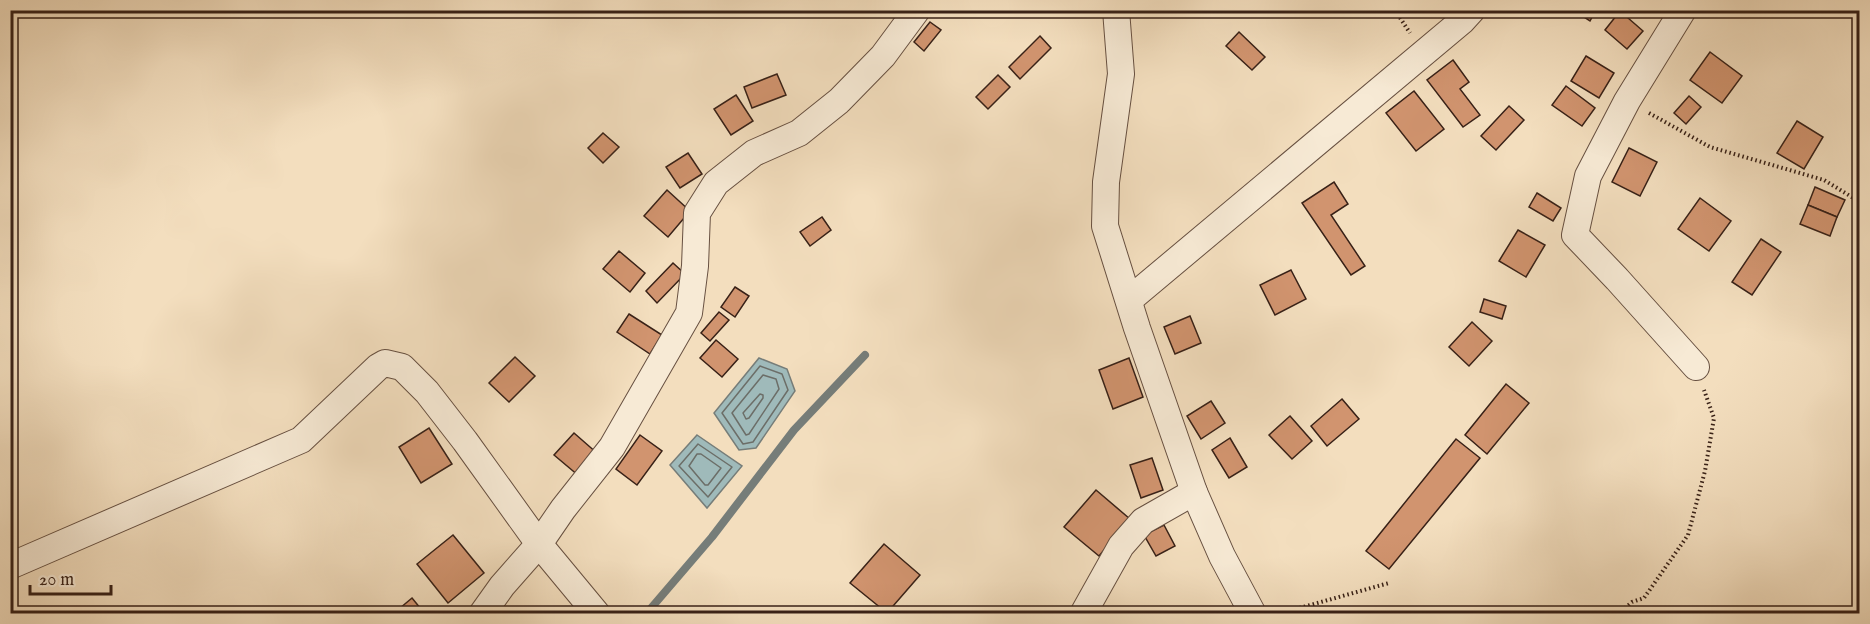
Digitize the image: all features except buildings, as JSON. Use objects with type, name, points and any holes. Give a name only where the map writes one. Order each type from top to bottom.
[{"type":"street","points":[[482,614],[502,586],[539,544],[563,509],[612,447],[688,313],[697,213],[716,183],[754,153],[799,133],[839,101],[883,57],[917,10]]},
{"type":"street","points":[[1116,10],[1121,74],[1106,182],[1105,226],[1194,492],[1222,556],[1253,614]]},
{"type":"street","points":[[1129,300],[1462,21],[1472,10]]},
{"type":"street","points":[[1683,10],[1627,100],[1588,176],[1575,236],[1696,367]]},
{"type":"street","points":[[10,566],[301,440],[385,363],[402,367],[427,393],[465,441],[539,544],[597,614]]},
{"type":"street","points":[[1083,614],[1121,546],[1143,521],[1194,492]]},
{"type":"path","points":[[1627,100],[1710,147],[1824,180],[1860,202]]},
{"type":"path","points":[[1618,614],[1632,602],[1644,598],[1688,535],[1705,471],[1714,418],[1696,367]]},
{"type":"path","points":[[1278,614],[1389,583]]},
{"type":"water","points":[[759,358],[787,369],[795,391],[756,448],[739,450],[714,413]]},
{"type":"water","points":[[697,435],[742,466],[707,508],[670,465]]},
{"type":"waterway","points":[[646,614],[712,537],[794,430],[865,355]]}]
